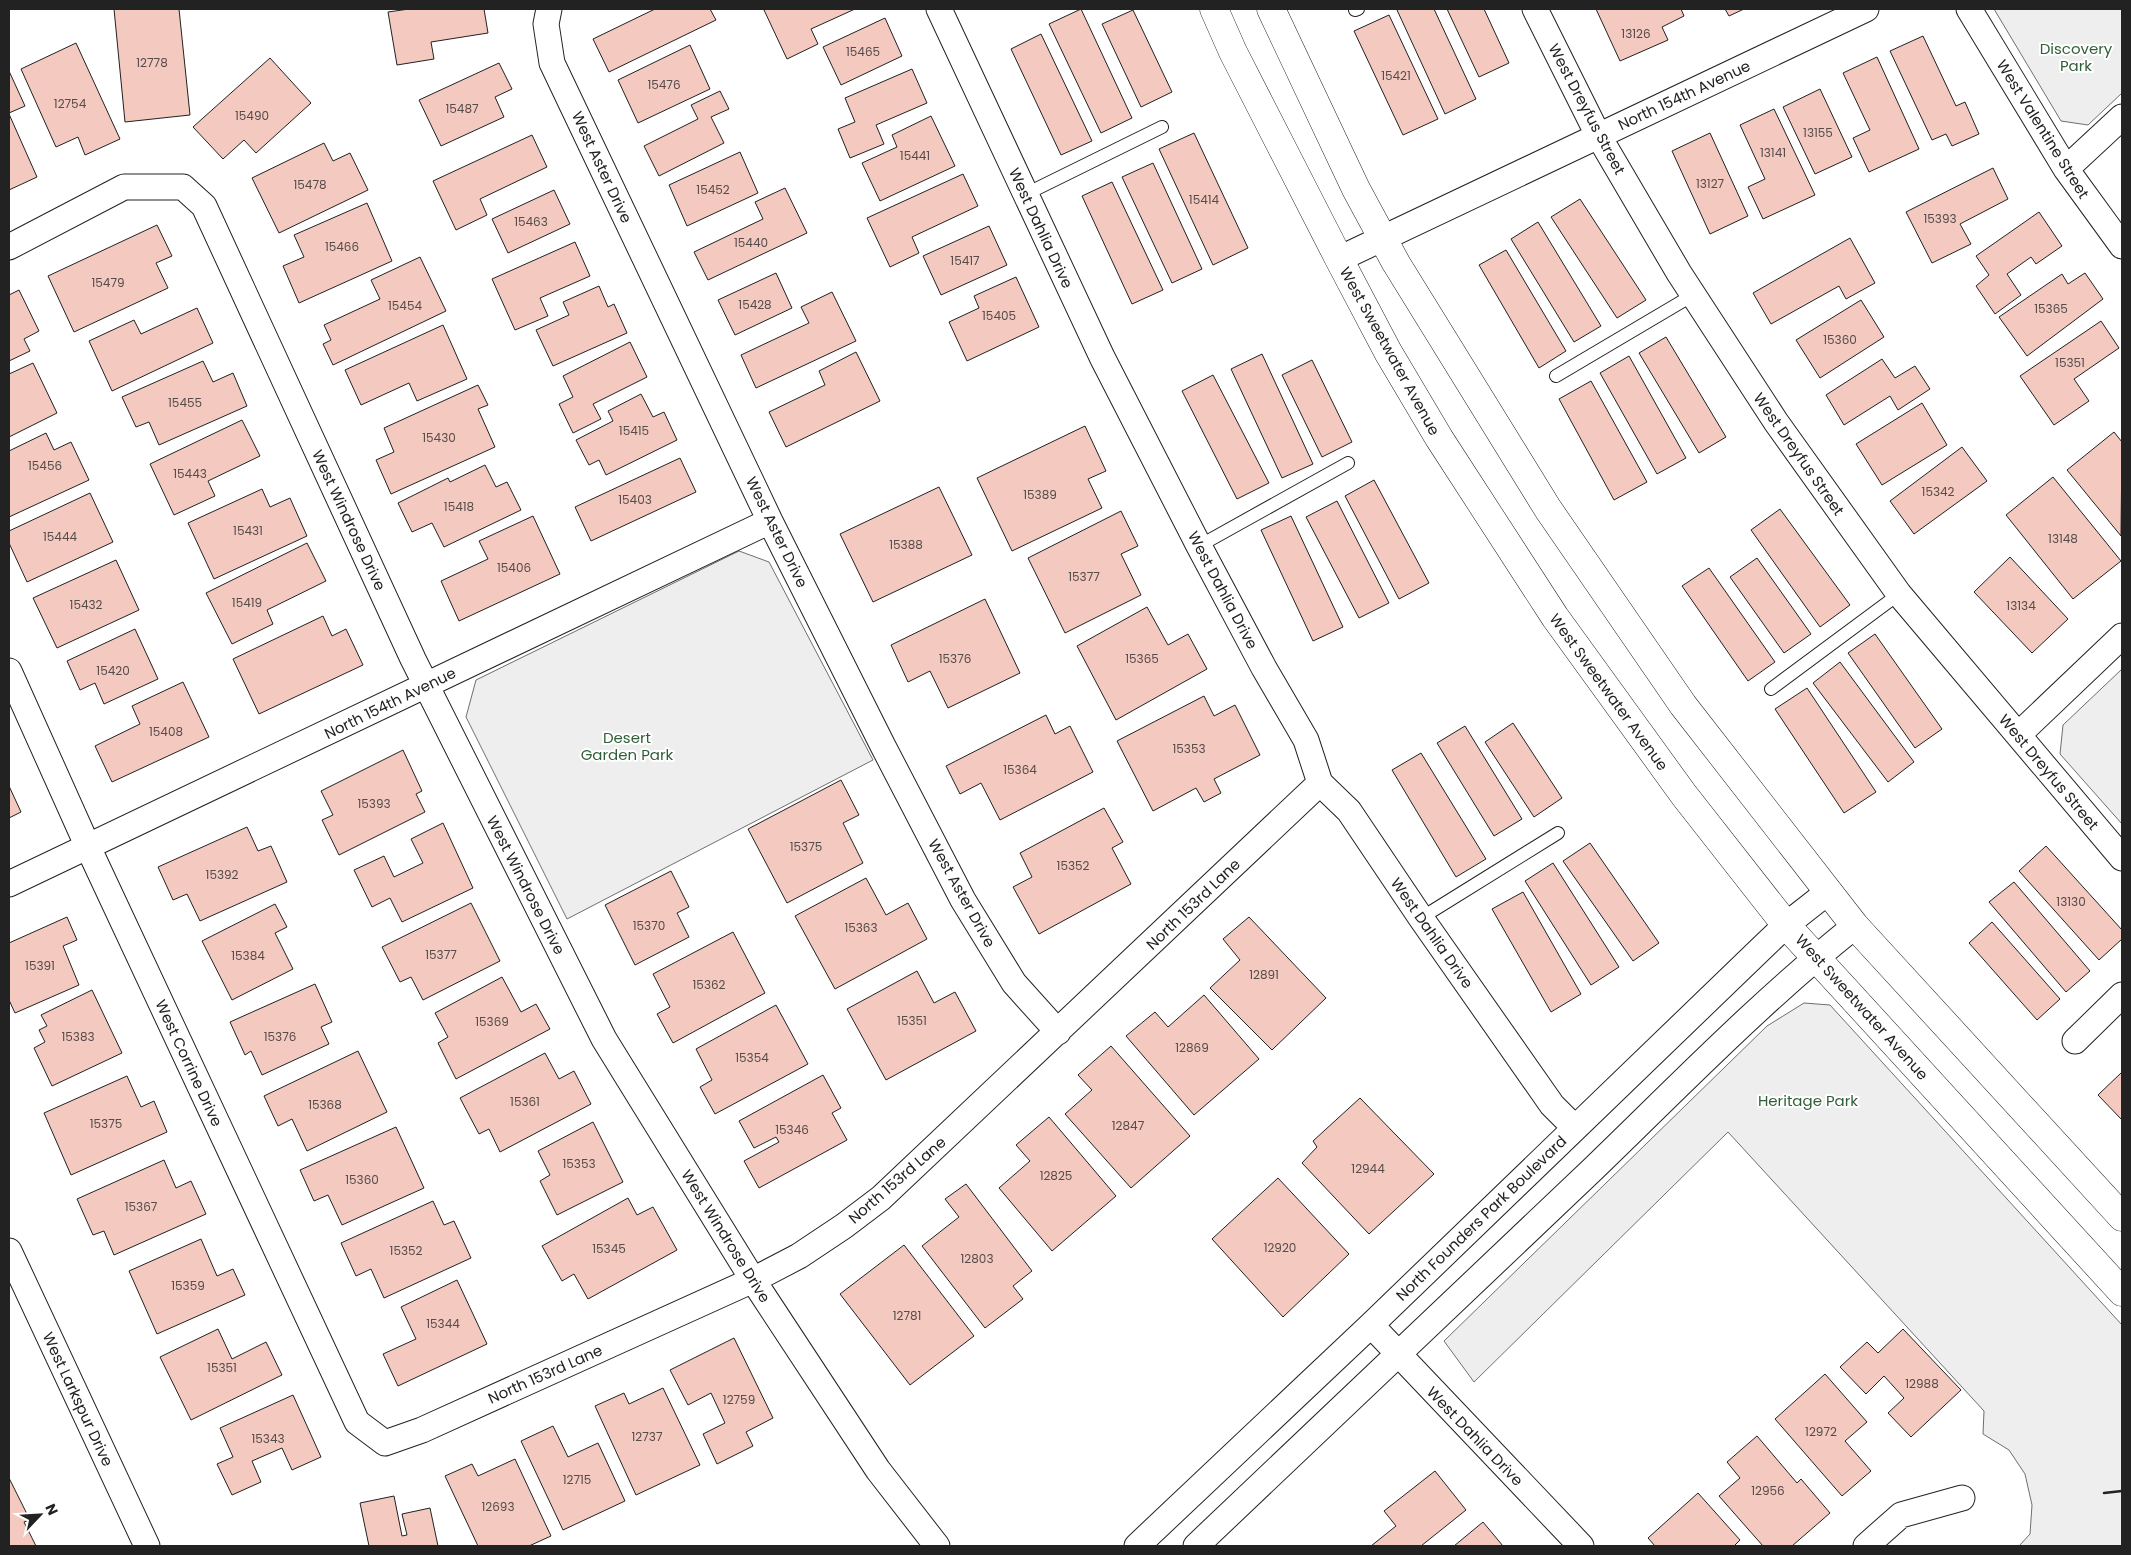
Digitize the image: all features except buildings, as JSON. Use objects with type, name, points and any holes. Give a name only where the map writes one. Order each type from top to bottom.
[{"type":"street","name":"West Aster Drive","points":[[549,9],[546,24],[552,63],[770,521],[963,900],[1014,983],[1058,1032]]},
{"type":"street","name":"West Dahlia Drive","points":[[939,9],[1102,357],[1199,546],[1264,668],[1306,740],[1320,783],[1350,811],[1421,918],[1552,1105],[1575,1128]]},
{"type":"street","name":"West Sweetwater Avenue","points":[[1214,9],[1339,260],[1388,352],[1439,438],[1555,618],[1684,795],[1786,924],[2122,1292]]},
{"type":"street","points":[[1271,9],[1356,189],[1396,263],[1548,509],[1683,704],[1855,926],[2122,1217]]},
{"type":"street","name":"West Dreyfus Street","points":[[1535,9],[1598,135],[1693,295],[1776,422],[1899,594],[2122,858]]},
{"type":"street","name":"North 154th Avenue","points":[[1339,260],[1866,9]]},
{"type":"street","name":"West Valentine Street","points":[[1969,9],[2066,169],[2122,246]]},
{"type":"street","points":[[2066,169],[2122,117]]},
{"type":"street","name":"West Windrose Drive","points":[[9,247],[124,188],[183,187],[204,206],[409,650],[604,1039],[753,1280],[878,1470],[937,1546]]},
{"type":"street","name":"North 154th Avenue","points":[[9,884],[770,521]]},
{"type":"street","points":[[2018,735],[2122,636]]},
{"type":"street","name":"West Corrine Drive","points":[[9,671],[88,847],[357,1422],[385,1443]]},
{"type":"street","name":"North 153rd Lane","points":[[385,1443],[422,1430],[753,1280],[798,1256],[844,1226],[881,1198],[1320,783]]},
{"type":"street","name":"North Founders Park Boulevard","points":[[1136,1546],[1371,1325],[1786,924],[1828,892]]},
{"type":"street","points":[[1196,1546],[1398,1355],[1749,1017],[1817,956],[1855,926]]},
{"type":"street","points":[[2075,1041],[2122,995]]},
{"type":"street","name":"West Larkspur Drive","points":[[9,1251],[147,1546]]},
{"type":"street","name":"West Dahlia Drive","points":[[1371,1325],[1580,1546]]},
{"type":"street","points":[[1866,1546],[1901,1515],[1962,1498]]},
{"type":"lane","points":[[1026,194],[1162,126]]},
{"type":"lane","points":[[1556,376],[1693,295]]},
{"type":"lane","points":[[1199,546],[1348,463]]},
{"type":"lane","points":[[1771,688],[1899,594]]},
{"type":"lane","points":[[1421,918],[1558,834]]},
{"type":"green space","name":"Discovery Park","points":[[1994,9],[2122,9],[2122,93],[2088,125],[2061,121]]},
{"type":"green space","name":"Desert Garden Park","points":[[739,551],[769,562],[873,760],[567,919],[466,717],[476,680]]},
{"type":"green space","points":[[2122,669],[2122,824],[2060,754],[2063,725]]},
{"type":"green space","name":"Heritage Park","points":[[1804,1003],[1830,1005],[2122,1325],[2122,1546],[2019,1546],[2030,1534],[2032,1505],[2025,1474],[2009,1450],[1983,1434],[1984,1411],[1728,1132],[1474,1382],[1444,1341],[1767,1026]]},
{"type":"wall","points":[[2104,1493],[2122,1491]]}]
